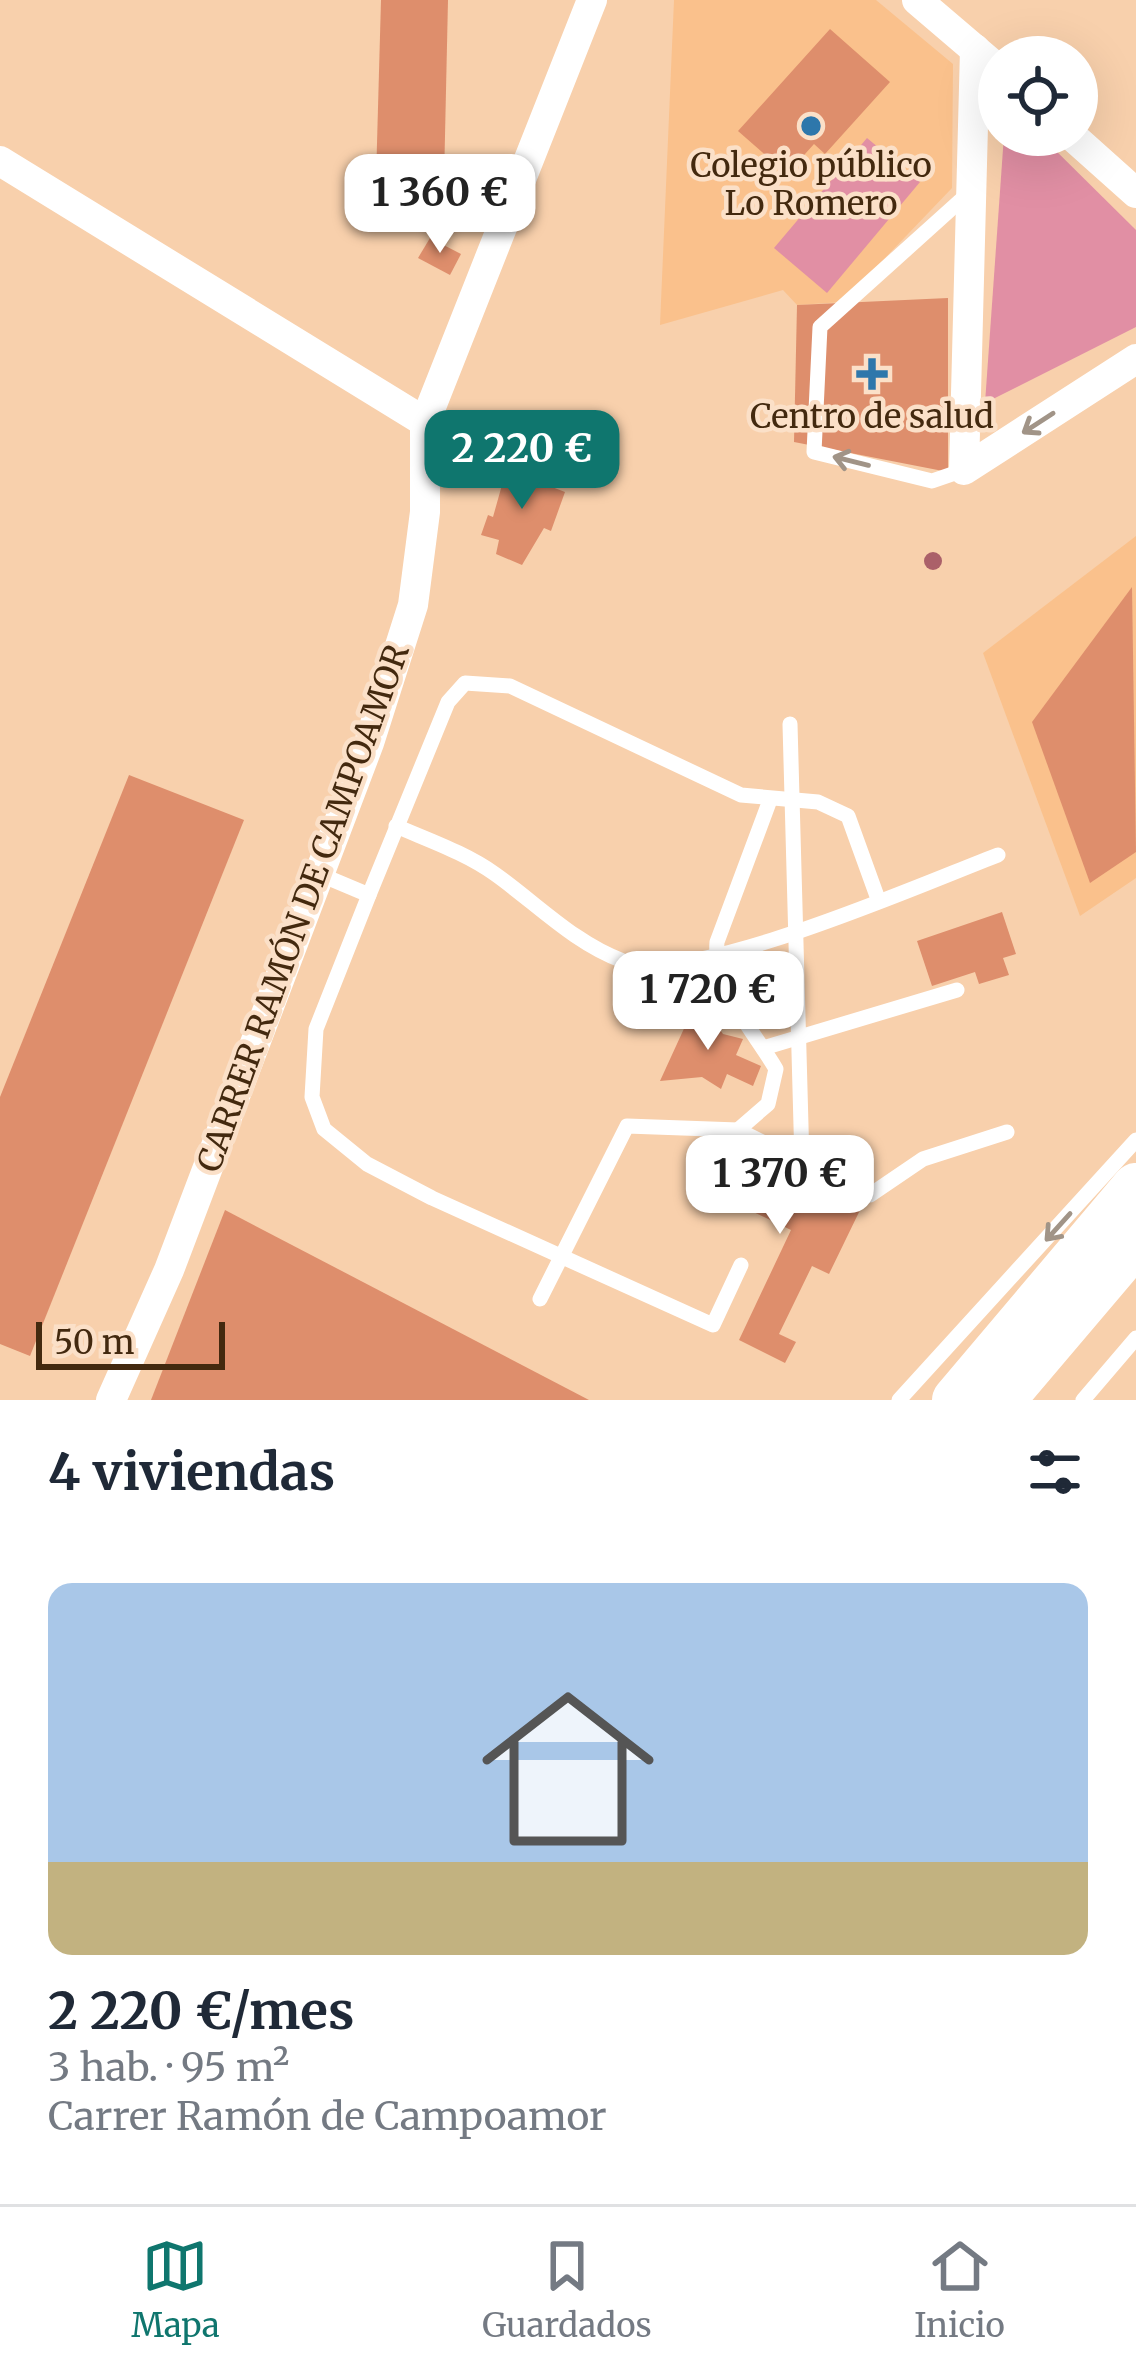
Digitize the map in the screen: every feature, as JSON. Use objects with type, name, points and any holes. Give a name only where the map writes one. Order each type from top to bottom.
[{"type":"main road","points":[[956,1400],[1136,1187]]},
{"type":"main road","points":[[1001,1400],[1136,1241]]},
{"type":"street","name":"CARRER RAMÓN DE CAMPOAMOR","points":[[111,1400],[169,1270],[319,874],[413,605],[425,512],[425,422],[592,0]]},
{"type":"street","points":[[917,0],[978,52]]},
{"type":"street","points":[[964,470],[975,49]]},
{"type":"street","points":[[1095,156],[1136,193]]},
{"type":"street","points":[[0,161],[425,422]]},
{"type":"street","points":[[964,470],[1136,359]]},
{"type":"lane","points":[[964,470],[932,481],[814,452],[820,327],[971,190]]},
{"type":"lane","points":[[742,1264],[713,1325],[367,1164],[324,1129],[312,1097],[316,1029],[455,689],[486,680],[510,686],[742,795],[818,802],[848,816],[878,899]]},
{"type":"lane","points":[[790,724],[802,1162]]},
{"type":"lane","points":[[738,1130],[768,1104],[776,1069],[725,986],[716,954],[770,800]]},
{"type":"lane","points":[[396,826],[494,872],[533,908],[621,961],[664,966],[795,932],[998,855]]},
{"type":"lane","points":[[319,874],[369,895]]},
{"type":"lane","points":[[764,1048],[957,990]]},
{"type":"lane","points":[[540,1299],[627,1126],[738,1130],[870,1195],[923,1159],[1007,1132]]},
{"type":"lane","points":[[899,1400],[1136,1140]]},
{"type":"lane","points":[[1082,1400],[1136,1337]]},
{"type":"shaded area","name":"Colegio público Lo Romero","points":[[674,0],[876,0],[953,64],[952,188],[843,302],[797,305],[783,290],[660,325]]},
{"type":"shaded area","points":[[867,138],[920,182],[827,293],[774,248]]},
{"type":"shaded area","points":[[1003,156],[1061,156],[1136,230],[1136,327],[985,403]]},
{"type":"shaded area","points":[[1136,536],[1136,878],[1080,916],[983,653]]},
{"type":"building","points":[[381,0],[448,0],[444,181],[376,179]]},
{"type":"building","points":[[830,29],[890,82],[825,154],[814,144],[787,174],[738,131]]},
{"type":"building","points":[[430,238],[461,254],[450,275],[418,258]]},
{"type":"building","name":"Centro de salud","points":[[948,298],[948,472],[794,442],[797,305]]},
{"type":"building","points":[[509,460],[547,475],[552,487],[565,492],[551,531],[544,528],[522,565],[496,554],[499,540],[481,535],[488,515],[493,517]]},
{"type":"building","points":[[1132,587],[1136,852],[1090,883],[1032,722]]},
{"type":"building","points":[[129,775],[244,820],[30,1356],[0,1344],[0,1097]]},
{"type":"building","points":[[1002,912],[1016,954],[1003,958],[1009,975],[979,984],[975,972],[932,986],[917,941]]},
{"type":"building","points":[[698,998],[723,1034],[743,1039],[736,1055],[761,1066],[753,1086],[727,1074],[721,1089],[702,1077],[660,1081]]},
{"type":"building","points":[[718,1140],[741,1150],[737,1160],[806,1194],[811,1183],[861,1208],[829,1274],[812,1266],[779,1334],[796,1342],[785,1363],[739,1340],[791,1230],[718,1195],[712,1207],[691,1196]]},
{"type":"building","points":[[225,1210],[589,1400],[151,1400]]},
{"type":"place","name":"Colegio público Lo Romero","points":[[811,126]]},
{"type":"place","name":"Centro de salud","points":[[872,374]]}]
